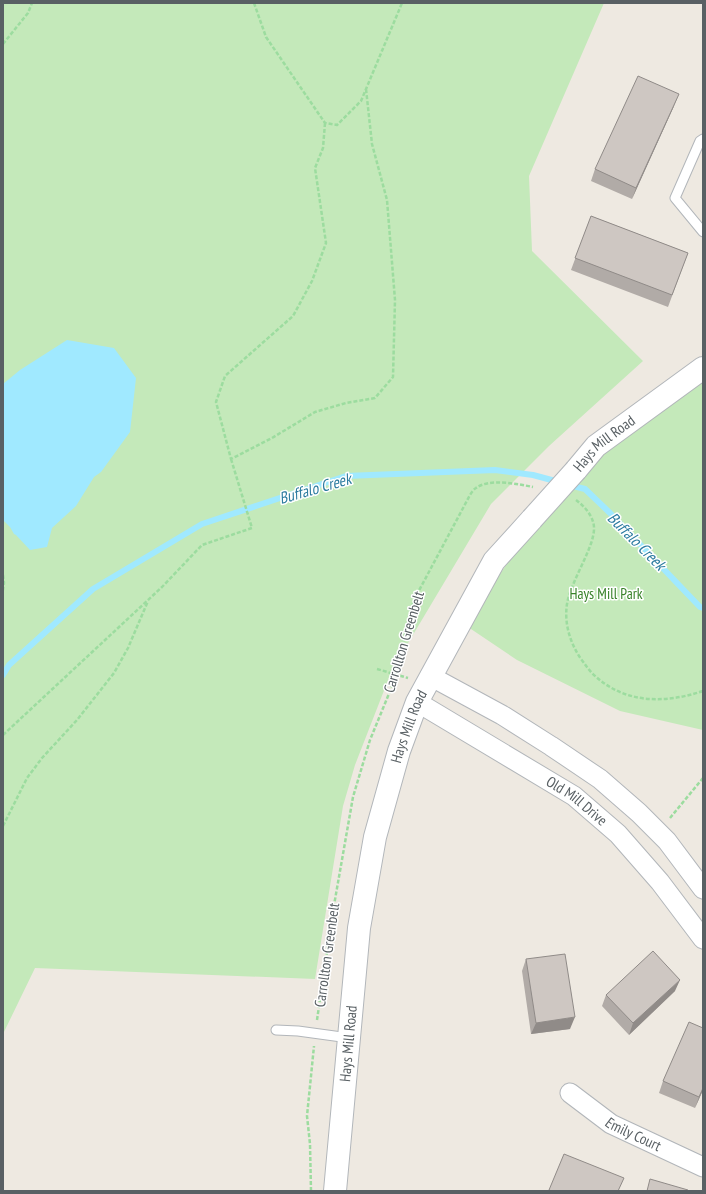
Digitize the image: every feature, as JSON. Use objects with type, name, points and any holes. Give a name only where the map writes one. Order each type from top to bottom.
[{"type":"street","name":"Hays Mill Road","points":[[335,1191],[359,928],[375,837],[399,751],[425,688],[494,561],[596,446],[703,368]]},
{"type":"street","name":"Old Mill Drive","points":[[425,688],[502,715],[594,775],[639,813],[684,863],[703,889]]},
{"type":"street","name":"Old Mill Drive","points":[[425,688],[574,796],[618,834],[660,882],[703,939]]},
{"type":"street","name":"Emily Court","points":[[570,1093],[611,1124],[703,1167]]},
{"type":"lane","points":[[703,140],[700,141],[675,198],[703,232]]},
{"type":"lane","points":[[276,1030],[298,1031],[349,1038]]},
{"type":"path","points":[[3,44],[28,12],[32,3]]},
{"type":"path","points":[[3,735],[148,600],[202,545],[252,528],[231,459],[216,402],[225,376],[293,316],[312,281],[326,243],[315,168],[323,148],[325,123],[266,37],[254,3]]},
{"type":"path","points":[[325,123],[337,125],[361,102],[402,3]]},
{"type":"path","points":[[231,459],[272,438],[315,412],[346,403],[375,398],[393,377],[395,300],[387,200],[372,144],[366,90]]},
{"type":"path","name":"Carrollton Greenbelt","points":[[311,1191],[310,1144],[307,1116],[315,1033],[332,911],[353,797],[370,740],[396,674],[408,620],[415,598],[470,495],[477,487],[487,483],[498,482],[538,489]]},
{"type":"path","points":[[574,498],[584,506],[591,516],[594,526],[592,538],[567,603],[566,617],[570,635],[577,653],[591,673],[607,686],[624,695],[643,699],[668,699],[689,696],[703,691]]},
{"type":"path","points":[[3,575],[3,590]]},
{"type":"path","points":[[3,826],[27,778],[42,758],[77,720],[114,673],[128,648],[148,600]]},
{"type":"path","points":[[377,670],[396,674],[425,688]]},
{"type":"path","points":[[658,833],[703,778]]},
{"type":"green space","points":[[3,3],[604,3],[529,176],[532,251],[643,361],[549,446],[491,504],[392,670],[355,765],[343,806],[315,979],[35,968],[3,1034]]},
{"type":"green space","name":"Hays Mill Park","points":[[703,374],[703,730],[620,711],[517,660],[468,627],[484,598],[508,562],[588,463]]},
{"type":"water","points":[[67,340],[114,348],[136,378],[130,432],[101,472],[94,477],[76,506],[52,528],[47,547],[30,550],[3,520],[3,384],[20,370]]},
{"type":"building","points":[[638,76],[679,94],[636,188],[595,169]]},
{"type":"building","points":[[591,216],[688,253],[672,295],[575,258]]},
{"type":"building","points":[[653,951],[680,980],[633,1023],[606,995]]},
{"type":"building","points":[[565,954],[575,1017],[536,1023],[526,959]]},
{"type":"building","points":[[689,1022],[703,1028],[703,1088],[699,1097],[663,1081]]},
{"type":"building","points":[[564,1154],[624,1178],[618,1191],[549,1190]]},
{"type":"building","points":[[650,1179],[688,1190],[688,1191],[647,1191]]},
{"type":"waterway","name":"Buffalo Creek","points":[[3,675],[9,665],[93,589],[202,524],[346,476],[495,470],[533,475],[559,482]]},
{"type":"waterway","name":"Buffalo Creek","points":[[569,485],[585,489],[700,607],[703,608]]}]
